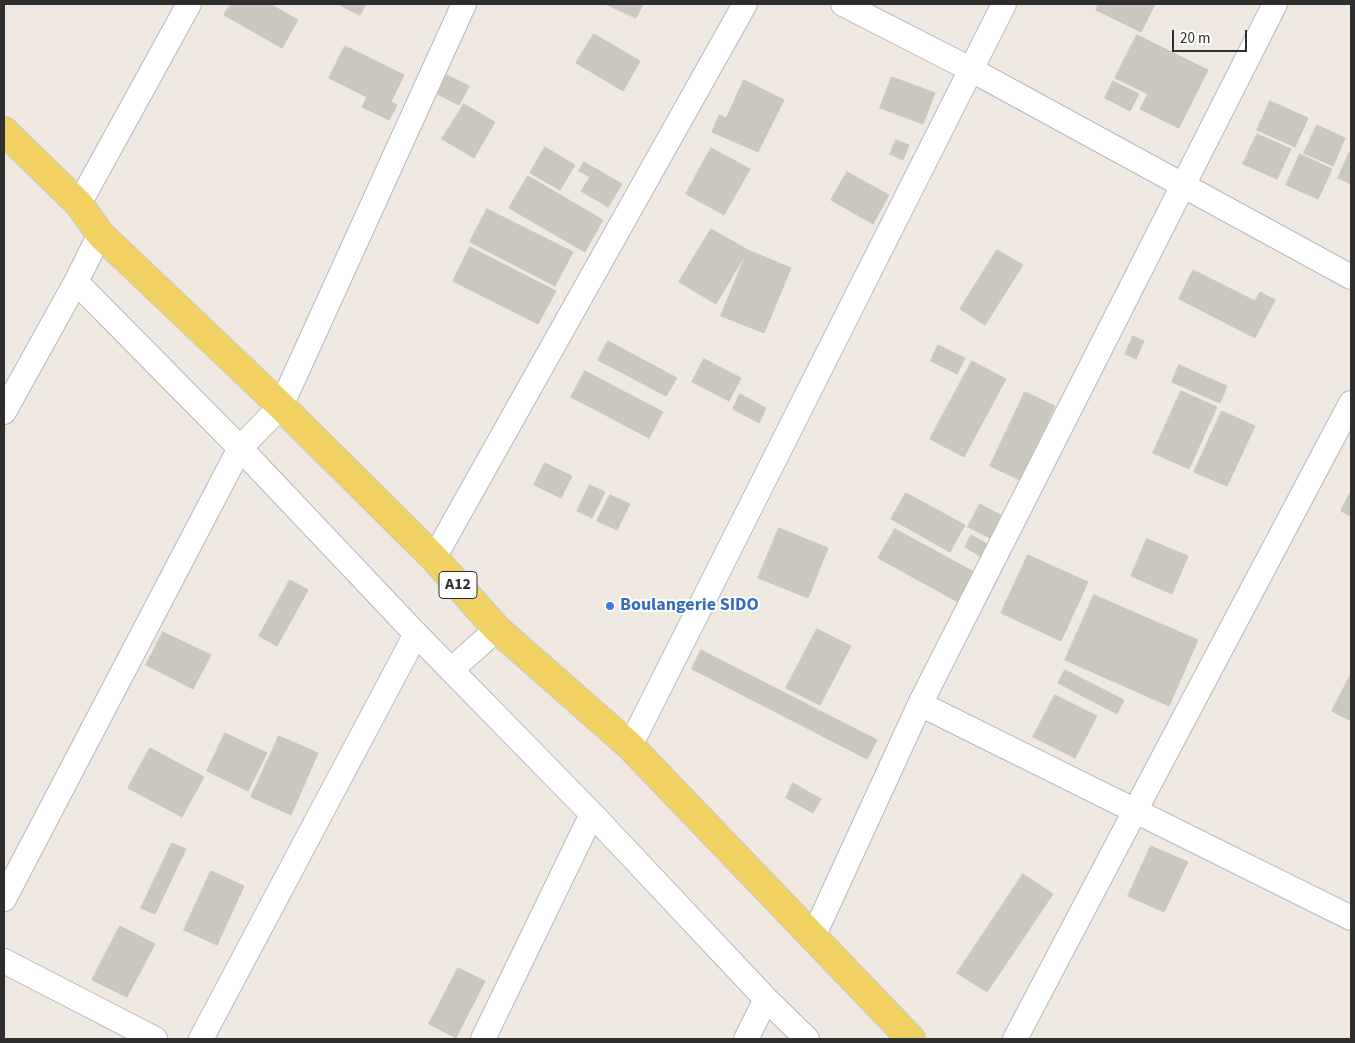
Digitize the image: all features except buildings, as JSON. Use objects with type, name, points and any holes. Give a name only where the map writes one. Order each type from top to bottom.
[{"type":"main road","name":"A12","points":[[4,131],[78,204],[100,234],[281,406],[434,558],[497,629],[630,746],[911,1039]]},
{"type":"street","points":[[78,204],[189,4]]},
{"type":"street","points":[[4,899],[240,448],[281,406],[464,4]]},
{"type":"street","points":[[434,558],[745,4]]},
{"type":"street","points":[[843,4],[970,69],[1351,277]]},
{"type":"street","points":[[630,746],[1004,4]]},
{"type":"street","points":[[813,937],[920,704],[1275,4]]},
{"type":"street","points":[[4,412],[76,282],[100,234]]},
{"type":"street","points":[[76,282],[240,448],[416,634],[592,814],[766,999],[807,1039]]},
{"type":"street","points":[[1015,1039],[1134,810],[1351,403]]},
{"type":"street","points":[[451,670],[497,629]]},
{"type":"street","points":[[201,1039],[416,634]]},
{"type":"street","points":[[920,704],[1351,918]]},
{"type":"street","points":[[483,1039],[592,814]]},
{"type":"street","points":[[4,961],[155,1039]]},
{"type":"street","points":[[746,1039],[766,999]]},
{"type":"place","name":"Boulangerie SIDO","points":[[610,606]]}]
